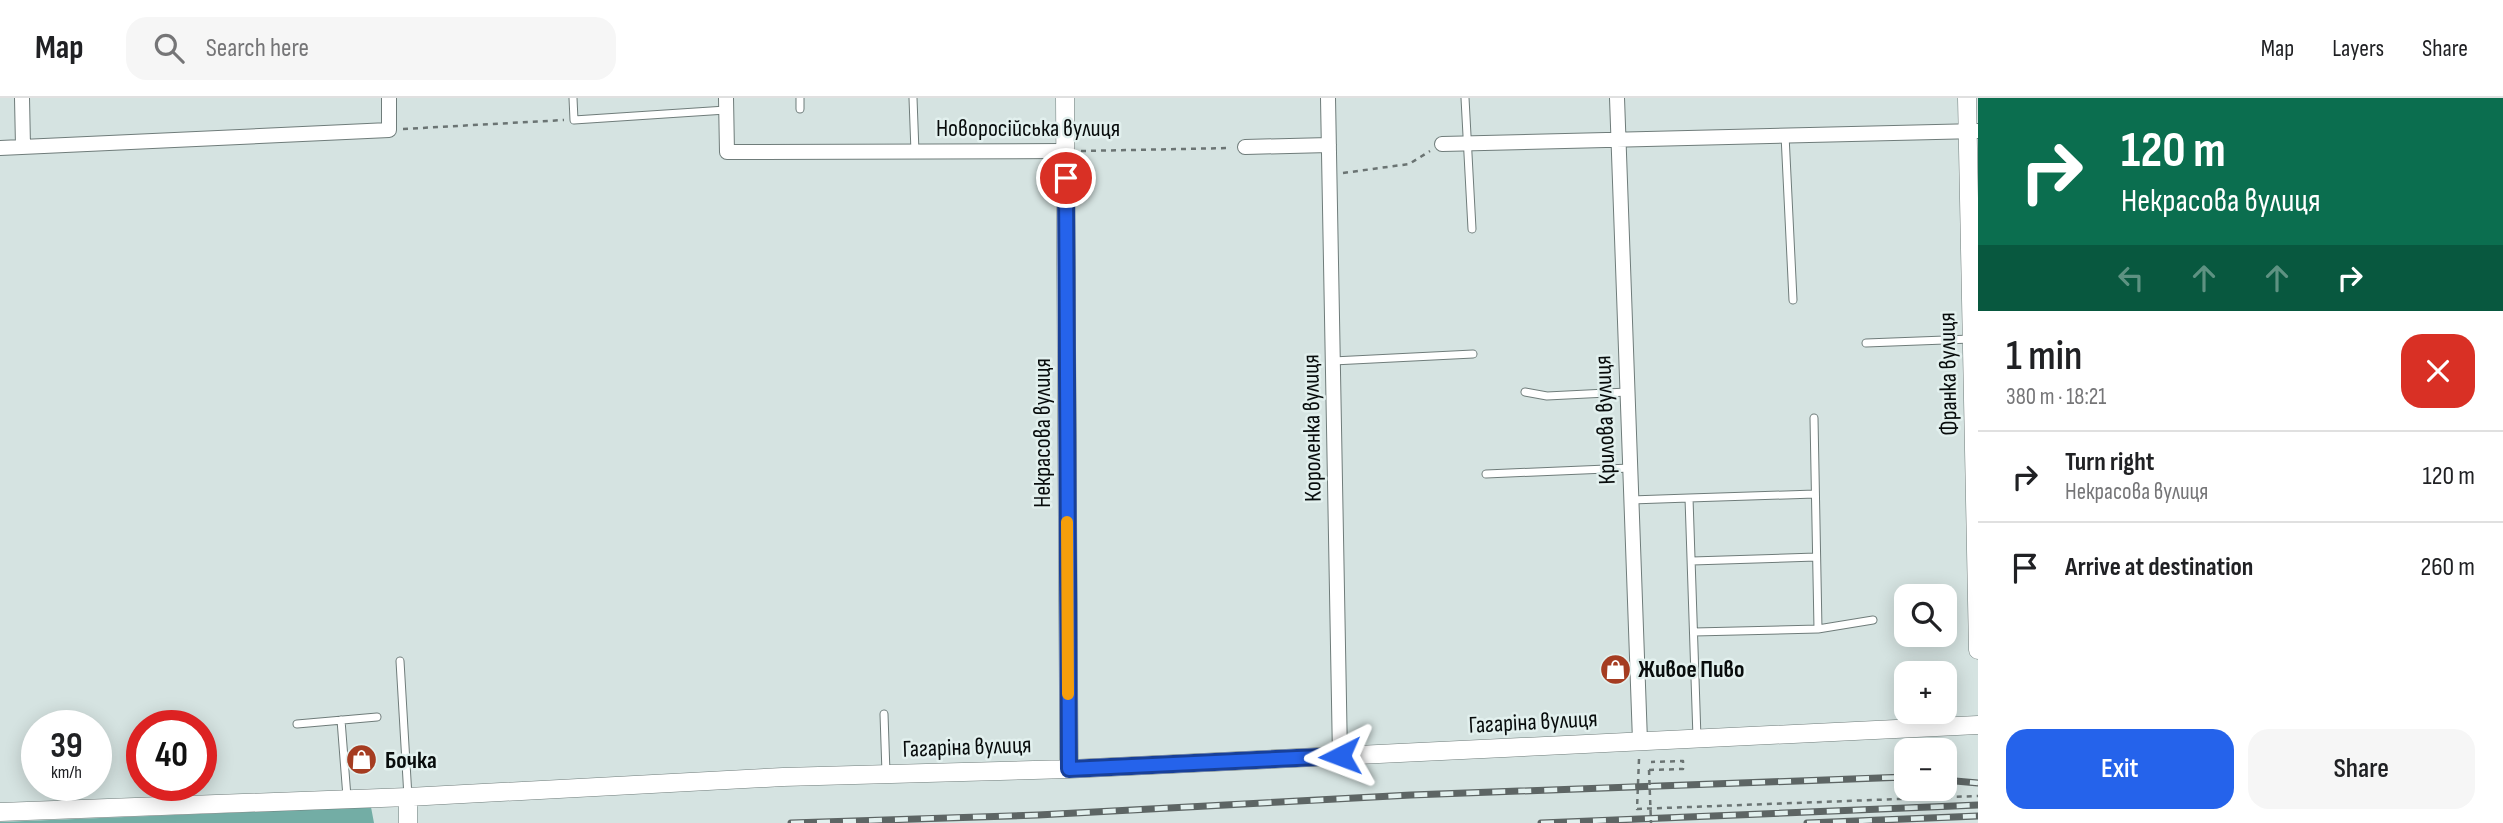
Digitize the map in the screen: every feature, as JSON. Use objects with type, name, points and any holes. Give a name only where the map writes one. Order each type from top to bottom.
[{"type":"street","points":[[22,98],[23,146]]},
{"type":"street","points":[[0,148],[389,130],[388,98]]},
{"type":"street","name":"Некрасова вулиця","points":[[1065,98],[1069,769]]},
{"type":"street","name":"Короленка вулиця","points":[[1328,98],[1340,756]]},
{"type":"street","name":"Крилова вулиця","points":[[1616,98],[1640,741]]},
{"type":"street","name":"Франка вулиця","points":[[1966,98],[1973,131],[1972,339],[1978,650]]},
{"type":"street","name":"Новоросійська вулиця","points":[[726,104],[727,152],[1065,151]]},
{"type":"street","points":[[1442,144],[1973,131]]},
{"type":"street","points":[[1245,147],[1329,145]]},
{"type":"street","name":"Гагаріна вулиця","points":[[0,812],[408,797],[783,777],[1069,769],[1978,725]]},
{"type":"street","points":[[408,797],[408,823]]},
{"type":"lane","points":[[573,98],[574,120],[726,104]]},
{"type":"lane","points":[[800,98],[800,108]]},
{"type":"lane","points":[[913,98],[915,152]]},
{"type":"lane","points":[[1465,98],[1472,229]]},
{"type":"lane","points":[[1785,135],[1793,300]]},
{"type":"lane","points":[[1866,343],[1972,339]]},
{"type":"lane","points":[[1333,361],[1473,354]]},
{"type":"lane","points":[[1525,392],[1547,396],[1627,392]]},
{"type":"lane","points":[[1814,418],[1818,629]]},
{"type":"lane","points":[[1486,474],[1630,468]]},
{"type":"lane","points":[[1631,500],[1815,494]]},
{"type":"lane","points":[[1689,498],[1697,738]]},
{"type":"lane","points":[[1692,561],[1816,557]]},
{"type":"lane","points":[[1694,632],[1818,629],[1873,620]]},
{"type":"lane","points":[[400,661],[408,797]]},
{"type":"lane","points":[[884,714],[886,774]]},
{"type":"lane","points":[[297,724],[377,717]]},
{"type":"lane","points":[[341,720],[347,798]]},
{"type":"path","points":[[389,130],[574,120]]},
{"type":"path","points":[[1330,175],[1409,164],[1442,144]]},
{"type":"path","name":"Новоросійська вулиця","points":[[1065,151],[1245,147]]},
{"type":"path","points":[[1640,741],[1637,809],[1978,796]]},
{"type":"path","points":[[1651,762],[1683,761],[1683,769],[1649,770],[1651,823]]},
{"type":"green space","points":[[371,807],[374,823],[0,823],[0,822]]},
{"type":"railway","points":[[791,823],[1038,815],[1411,795],[1894,777]]},
{"type":"railway","points":[[1957,781],[1978,783]]},
{"type":"railway","points":[[1541,823],[1978,805]]},
{"type":"railway","points":[[1807,823],[1978,816]]},
{"type":"slow traffic","points":[[1067,522],[1068,694]]},
{"type":"place","name":"Живое Пиво","points":[[1615,669]]},
{"type":"place","name":"Бочка","points":[[362,760]]},
{"type":"route","points":[[1066,178],[1069,769],[1340,756]]}]
